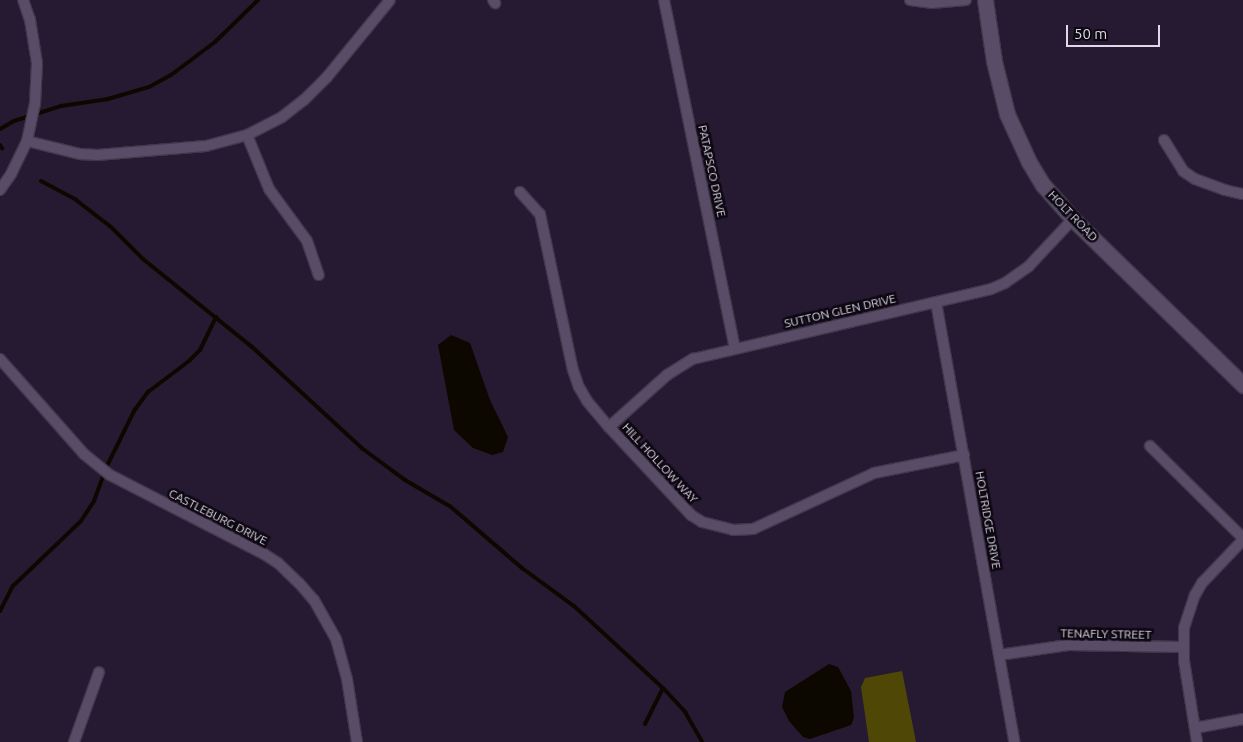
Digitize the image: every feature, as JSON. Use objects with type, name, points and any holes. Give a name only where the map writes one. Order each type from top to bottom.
[{"type":"street","points":[[0,190],[11,174],[27,141],[35,104],[38,63],[30,20],[23,0]]},
{"type":"street","points":[[27,141],[80,154],[97,155],[206,146],[247,135],[282,116],[304,100],[327,77],[390,0]]},
{"type":"street","name":"PATAPSCO DRIVE","points":[[664,0],[735,348]]},
{"type":"street","points":[[910,0],[931,3],[966,0]]},
{"type":"street","name":"HOLT ROAD","points":[[985,0],[994,61],[1012,127],[1029,162],[1043,184],[1073,219],[1243,385]]},
{"type":"street","points":[[247,135],[269,189],[307,241],[319,275]]},
{"type":"street","points":[[1164,140],[1183,171],[1195,179],[1224,190],[1243,194]]},
{"type":"street","name":"HILL HOLLOW WAY","points":[[520,192],[540,214],[573,370],[579,387],[587,401],[609,427],[691,515],[713,526],[733,530],[753,529],[874,473],[964,455]]},
{"type":"street","name":"SUTTON GLEN DRIVE","points":[[609,427],[667,374],[680,365],[706,355],[991,289],[1016,277],[1073,219]]},
{"type":"street","name":"HOLTRIDGE DRIVE","points":[[936,302],[1014,742]]},
{"type":"street","name":"CASTLEBURG DRIVE","points":[[0,359],[84,454],[110,475],[264,554],[278,563],[300,583],[314,600],[336,639],[347,679],[357,742]]},
{"type":"street","points":[[1150,446],[1243,539],[1215,568],[1195,595],[1184,628],[1183,647],[1197,742]]},
{"type":"street","name":"TENAFLY STREET","points":[[999,655],[1068,645],[1183,647]]},
{"type":"street","points":[[74,742],[99,672]]},
{"type":"street","points":[[1195,728],[1243,719]]},
{"type":"shaded area","points":[[451,335],[470,343],[490,400],[508,437],[503,452],[492,455],[473,448],[454,430],[438,345]]},
{"type":"shaded area","points":[[829,664],[838,667],[851,691],[854,718],[851,725],[810,739],[803,737],[789,721],[782,707],[785,692]]},
{"type":"shaded area","points":[[902,671],[916,742],[869,742],[861,687],[865,678]]},
{"type":"waterway","points":[[0,129],[14,121],[61,106],[108,99],[149,87],[171,75],[215,42],[258,0]]},
{"type":"waterway","points":[[41,181],[76,200],[111,227],[143,259],[252,347],[363,449],[405,480],[451,507],[522,568],[574,606],[663,688],[685,712],[702,742]]},
{"type":"waterway","points":[[0,611],[13,586],[81,521],[94,501],[106,468],[134,411],[148,392],[189,361],[200,350],[216,317]]},
{"type":"waterway","points":[[645,724],[663,688]]}]
